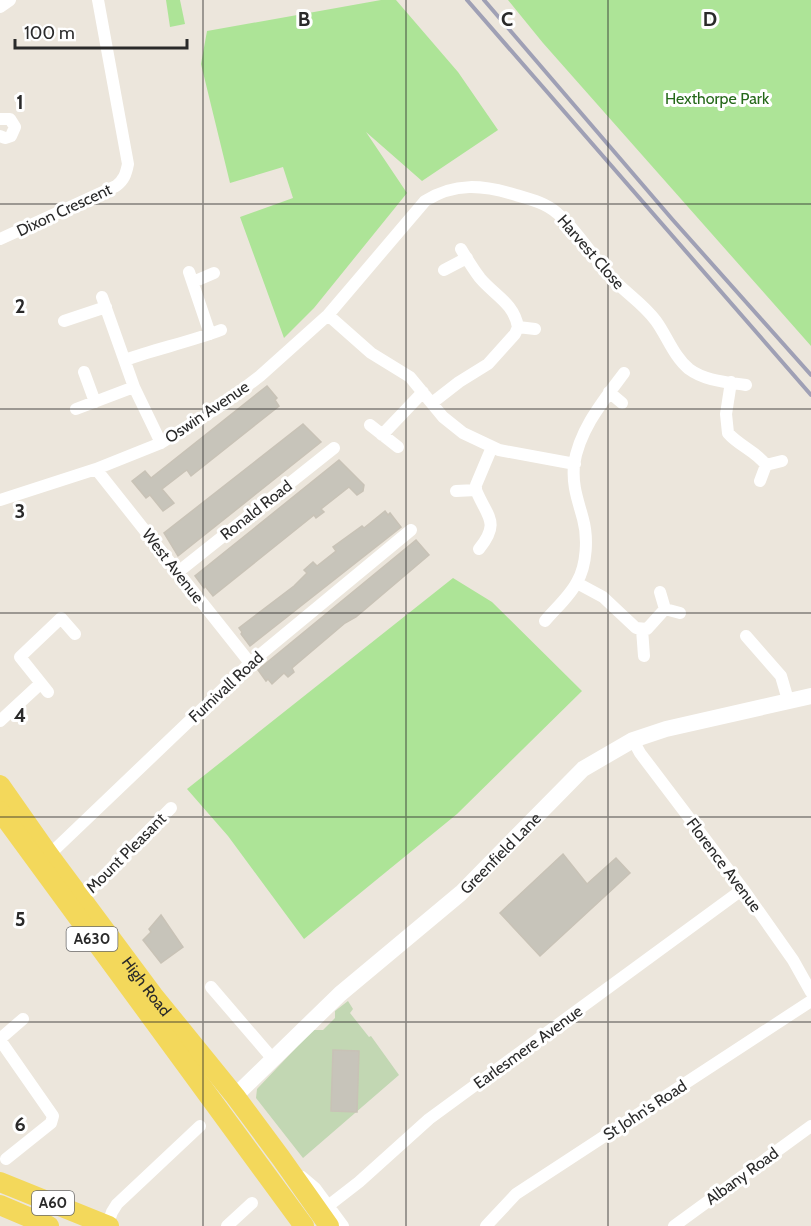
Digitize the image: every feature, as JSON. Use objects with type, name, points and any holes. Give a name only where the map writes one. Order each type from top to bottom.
[{"type":"main road","name":"High Road","points":[[0,785],[153,996],[223,1101],[281,1158],[317,1219]]},
{"type":"main road","name":"High Road","points":[[0,811],[223,1101],[317,1219]]},
{"type":"main road","name":"A60","points":[[0,1182],[107,1226]]},
{"type":"main road","name":"A60","points":[[0,1205],[49,1226]]},
{"type":"street","points":[[0,6],[10,0]]},
{"type":"street","name":"Dixon Crescent","points":[[0,239],[116,186],[127,172],[128,164],[98,0]]},
{"type":"street","points":[[0,119],[10,119],[15,127],[11,136],[5,138],[0,136]]},
{"type":"street","name":"Harvest Close","points":[[328,315],[425,201],[447,190],[484,186],[530,199],[552,209],[620,286],[644,307],[663,331],[678,358],[688,368],[708,378],[746,385]]},
{"type":"street","points":[[432,403],[459,381],[488,364],[515,334],[518,327],[507,302],[480,278],[464,254],[444,270]]},
{"type":"street","points":[[124,360],[215,332],[191,277],[214,273]]},
{"type":"street","points":[[64,321],[104,302],[134,387],[161,443]]},
{"type":"street","points":[[328,315],[371,353],[410,377],[452,425],[463,433],[492,447],[574,464]]},
{"type":"street","name":"Oswin Avenue","points":[[0,500],[96,469],[161,443],[222,405],[260,376],[328,315]]},
{"type":"street","points":[[518,327],[535,329]]},
{"type":"street","points":[[84,372],[95,402]]},
{"type":"street","points":[[545,621],[577,583],[583,562],[585,533],[573,485],[574,464],[583,436],[598,407],[624,373]]},
{"type":"street","points":[[731,382],[726,414],[728,433],[741,445],[755,453],[766,465]]},
{"type":"street","points":[[76,409],[134,387]]},
{"type":"street","points":[[382,435],[423,392]]},
{"type":"street","points":[[609,392],[622,403]]},
{"type":"street","points":[[370,425],[398,447]]},
{"type":"street","points":[[479,549],[488,538],[492,525],[476,490],[476,485],[492,447]]},
{"type":"street","name":"Ronald Road","points":[[178,572],[334,448]]},
{"type":"street","points":[[766,465],[782,461]]},
{"type":"street","points":[[760,481],[766,465]]},
{"type":"street","name":"West Avenue","points":[[96,469],[250,663]]},
{"type":"street","points":[[456,491],[476,490]]},
{"type":"street","name":"Furnivall Road","points":[[49,855],[250,663],[411,530]]},
{"type":"street","points":[[577,583],[603,597],[629,623],[642,629],[647,629],[665,609]]},
{"type":"street","points":[[660,592],[665,609]]},
{"type":"street","points":[[665,609],[680,613]]},
{"type":"street","points":[[0,721],[44,688],[20,657],[61,618],[75,634]]},
{"type":"street","points":[[642,629],[644,656]]},
{"type":"street","points":[[746,636],[781,676],[788,700]]},
{"type":"street","name":"Greenfield Lane","points":[[223,1101],[273,1058],[340,994],[461,893],[583,769],[633,740],[666,729],[811,696]]},
{"type":"street","name":"Florence Avenue","points":[[633,740],[640,753],[743,889],[793,960],[811,992]]},
{"type":"street","name":"Mount Pleasant","points":[[82,898],[171,808]]},
{"type":"street","name":"Earlesmere Avenue","points":[[317,1219],[429,1119],[743,889]]},
{"type":"street","points":[[212,987],[273,1058]]},
{"type":"street","name":"St John's Road","points":[[486,1226],[516,1194],[811,1001]]},
{"type":"street","points":[[6,1159],[51,1123],[53,1116],[0,1040],[23,1019]]},
{"type":"street","points":[[107,1226],[111,1212],[117,1204],[201,1125]]},
{"type":"street","name":"Albany Road","points":[[674,1226],[811,1126]]},
{"type":"street","points":[[227,1226],[252,1203]]},
{"type":"street","name":"High Road","points":[[317,1219],[343,1226]]},
{"type":"green space","points":[[166,0],[180,0],[185,24],[170,27]]},
{"type":"green space","points":[[381,0],[396,0],[458,72],[498,130],[422,181],[366,132],[407,193],[314,308],[284,338],[240,217],[293,198],[283,167],[230,183],[201,64],[207,31]]},
{"type":"green space","name":"Hexthorpe Park","points":[[508,0],[811,0],[811,346],[543,43]]},
{"type":"green space","points":[[453,578],[492,602],[582,691],[457,814],[304,939],[228,836],[187,789]]},
{"type":"green space","points":[[348,1001],[353,1009],[350,1013],[369,1037],[371,1036],[399,1075],[303,1158],[256,1098],[257,1089],[313,1030],[323,1030],[335,1018],[335,1011]]},
{"type":"building","points":[[267,386],[277,398],[275,400],[279,406],[191,476],[187,470],[162,489],[174,503],[163,511],[150,495],[146,498],[132,481],[145,471],[151,478]]},
{"type":"building","points":[[303,424],[321,442],[178,556],[164,533]]},
{"type":"building","points":[[339,460],[364,485],[363,491],[357,495],[349,487],[321,509],[324,512],[316,518],[314,515],[213,596],[205,586],[204,588],[195,576]]},
{"type":"building","points":[[385,511],[388,515],[390,513],[401,527],[250,646],[239,628],[294,586],[307,573],[304,570],[313,562],[317,566],[336,551],[333,547],[362,526],[364,528]]},
{"type":"building","points":[[416,540],[429,555],[292,668],[294,672],[288,677],[284,673],[272,684],[268,679],[266,681],[258,670]]},
{"type":"building","points":[[563,854],[587,884],[616,858],[630,873],[540,956],[500,913]]},
{"type":"building","points":[[161,915],[183,947],[161,963],[143,940],[151,932],[149,929]]},
{"type":"building","points":[[333,1050],[359,1051],[357,1112],[331,1111]]},
{"type":"railway","points":[[467,0],[811,395]]},
{"type":"railway","points":[[484,0],[672,219],[811,375]]}]
